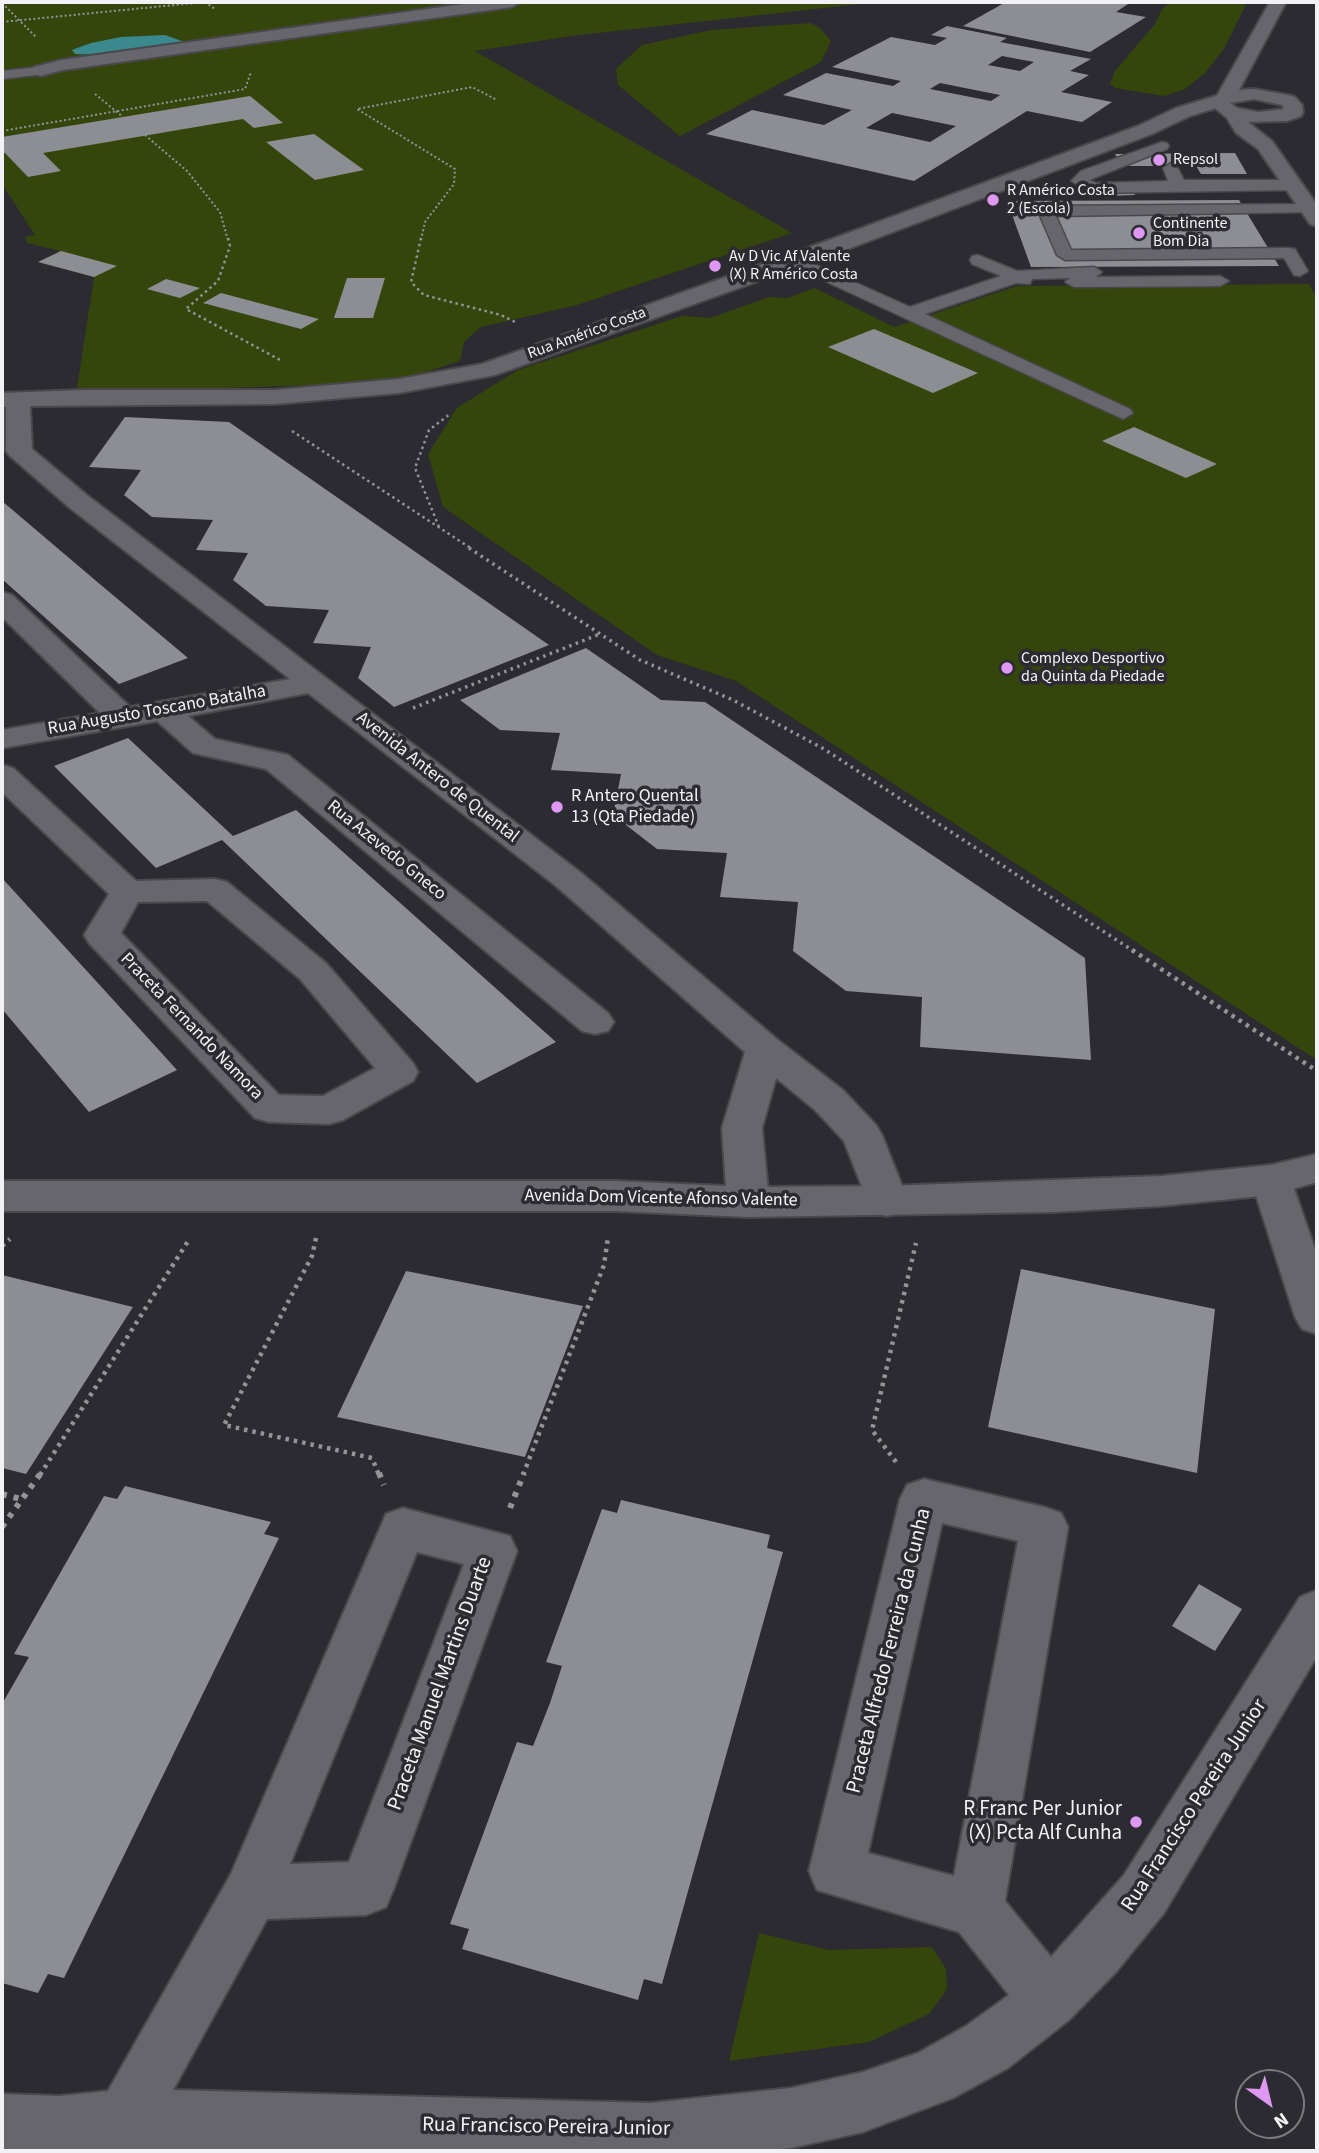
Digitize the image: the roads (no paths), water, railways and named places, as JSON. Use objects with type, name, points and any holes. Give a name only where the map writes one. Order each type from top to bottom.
[{"type":"street","points":[[40,71],[61,65],[512,2]]},
{"type":"street","points":[[1228,107],[1278,2]]},
{"type":"street","points":[[1273,46],[1296,2]]},
{"type":"street","points":[[1262,75],[1262,84],[1294,106]]},
{"type":"street","points":[[1156,128],[1228,107],[1258,118],[1294,106]]},
{"type":"street","points":[[1265,145],[1294,106]]},
{"type":"street","points":[[1228,107],[1243,129],[1265,145],[1308,203]]},
{"type":"street","name":"Rua Américo Costa","points":[[10,400],[83,397],[275,397],[399,386],[474,372],[794,260],[1156,128]]},
{"type":"street","name":"Avenida Antero de Quental","points":[[10,400],[19,451],[79,502],[568,879],[765,1049],[829,1100],[862,1135],[906,1200]]},
{"type":"street","points":[[2,601],[123,718]]},
{"type":"street","name":"Rua Augusto Toscano Batalha","points":[[2,739],[313,682]]},
{"type":"street","name":"Rua Azevedo Gneco","points":[[163,710],[204,746],[277,762],[595,1022]]},
{"type":"street","points":[[2,775],[127,892]]},
{"type":"street","name":"Praceta Fernando Namora","points":[[215,890],[313,971],[399,1072],[329,1110],[269,1108],[102,934],[127,892],[215,890]]},
{"type":"street","points":[[748,1202],[742,1128],[765,1049]]},
{"type":"street","name":"Avenida Dom Vicente Afonso Valente","points":[[2,1196],[615,1196],[748,1202],[1053,1197],[1271,1180],[1317,1168]]},
{"type":"street","points":[[1271,1180],[1317,1317]]},
{"type":"street","name":"Praceta Alfredo Ferreira da Cunha","points":[[924,1499],[1044,1527],[975,1909],[836,1871],[924,1499]]},
{"type":"street","name":"Praceta Manuel Martins Duarte","points":[[125,2119],[251,1893],[403,1528],[493,1551],[366,1888],[251,1893]]},
{"type":"street","name":"Rua Francisco Pereira Junior","points":[[2,2124],[60,2126],[125,2119],[650,2142],[791,2118],[863,2102],[943,2071],[987,2047],[1049,2000],[1096,1952],[1144,1894],[1317,1612]]},
{"type":"street","points":[[975,1909],[1049,2000]]},
{"type":"lane","points":[[2,75],[40,71]]},
{"type":"lane","points":[[1156,128],[1178,185]]},
{"type":"lane","points":[[1162,146],[1086,174],[1079,181],[1093,188],[1178,185],[1308,203]]},
{"type":"lane","points":[[1289,253],[1065,255],[1046,211],[1261,210],[1308,203]]},
{"type":"lane","points":[[1261,210],[1289,253],[1309,271]]},
{"type":"lane","points":[[1110,211],[1129,255]]},
{"type":"lane","points":[[1172,211],[1196,254]]},
{"type":"lane","points":[[794,260],[1123,413]]},
{"type":"lane","points":[[978,260],[1015,276],[1041,282],[1226,276]]},
{"type":"lane","points":[[1273,271],[1309,271]]},
{"type":"lane","points":[[908,314],[1015,276]]},
{"type":"water","points":[[165,35],[190,44],[141,47],[105,55],[75,54],[72,50],[121,37]]},
{"type":"place","name":"Repsol","points":[[1159,160]]},
{"type":"place","name":"R Américo Costa 2 (Escola)","points":[[993,200]]},
{"type":"place","name":"Continente Bom Dia","points":[[1139,233]]},
{"type":"place","name":"Av D Vic Af Valente (X) R Américo Costa","points":[[715,266]]},
{"type":"place","name":"Complexo Desportivo da Quinta da Piedade","points":[[1007,668]]},
{"type":"place","name":"R Antero Quental 13 (Qta Piedade)","points":[[557,807]]},
{"type":"place","name":"R Franc Per Junior (X) Pcta Alf Cunha","points":[[1136,1822]]}]
